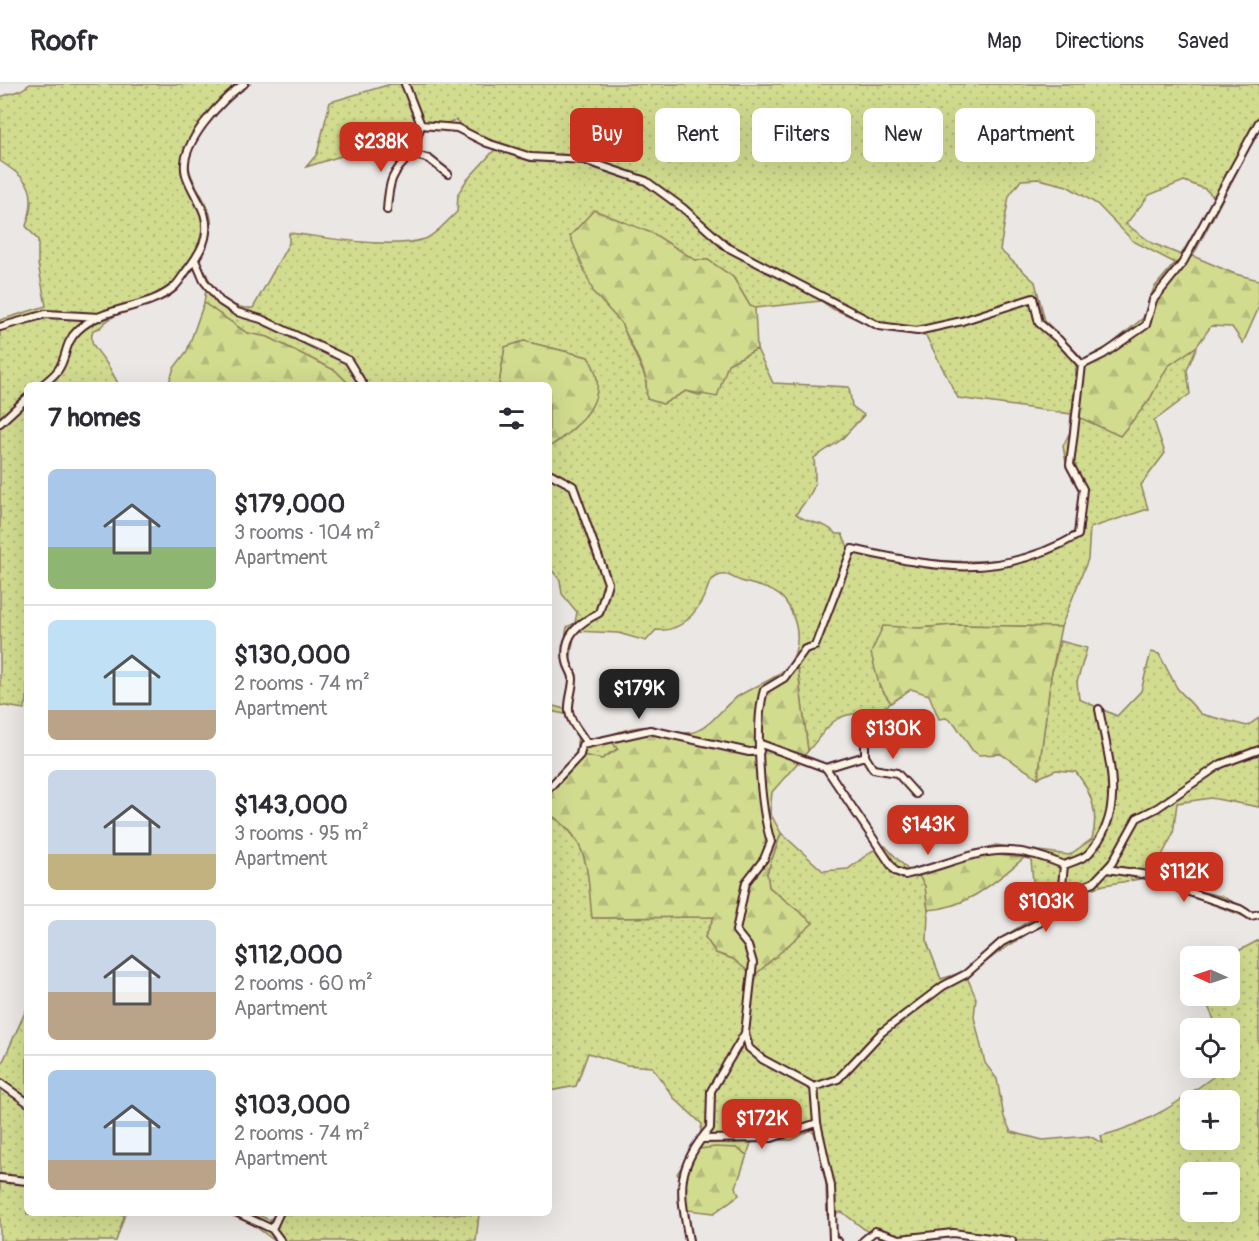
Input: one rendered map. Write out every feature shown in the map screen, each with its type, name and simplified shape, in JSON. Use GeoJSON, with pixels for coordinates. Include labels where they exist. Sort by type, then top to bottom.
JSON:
{"type":"FeatureCollection","features":[{"type":"Feature","properties":{"kind":"street"},"geometry":{"type":"LineString","coordinates":[[45,382],[59,369],[67,344],[79,329],[102,317],[148,301],[173,288],[195,260],[205,239],[206,216],[186,175],[184,164],[187,152],[192,139],[228,94],[244,84]]}},
{"type":"Feature","properties":{"kind":"street"},"geometry":{"type":"LineString","coordinates":[[387,210],[389,187],[394,170],[412,154],[422,125],[405,84]]}},
{"type":"Feature","properties":{"kind":"street"},"geometry":{"type":"LineString","coordinates":[[1082,365],[1104,354],[1146,326],[1153,300],[1182,264],[1259,122]]}},
{"type":"Feature","properties":{"kind":"street"},"geometry":{"type":"LineString","coordinates":[[422,125],[457,128],[487,143],[531,157],[584,160],[646,181],[683,208],[727,247],[879,326],[917,331],[962,321],[1033,298],[1039,323],[1058,339],[1082,365],[1070,465],[1083,489],[1078,535],[1055,548],[1016,561],[973,567],[910,563],[852,549],[815,646],[805,649],[784,678],[764,690],[759,710],[760,747],[764,818],[771,842],[764,860],[746,882],[736,931],[748,946],[753,963],[745,1032],[749,1048],[762,1059],[814,1087],[838,1079],[882,1032],[943,986],[966,974],[1002,942],[1039,923],[1061,896],[1094,882],[1107,868],[1137,818],[1157,808],[1221,764],[1259,750]]}},
{"type":"Feature","properties":{"kind":"street"},"geometry":{"type":"LineString","coordinates":[[412,154],[429,159],[448,174]]}},
{"type":"Feature","properties":{"kind":"street"},"geometry":{"type":"LineString","coordinates":[[195,260],[204,281],[220,301],[237,312],[261,319],[348,360],[362,382]]}},
{"type":"Feature","properties":{"kind":"street"},"geometry":{"type":"LineString","coordinates":[[0,327],[46,314],[102,317]]}},
{"type":"Feature","properties":{"kind":"street"},"geometry":{"type":"LineString","coordinates":[[0,423],[24,401]]}},
{"type":"Feature","properties":{"kind":"street"},"geometry":{"type":"LineString","coordinates":[[552,475],[573,486],[608,583],[599,612],[580,622],[571,631],[566,655],[573,676],[569,712],[574,726],[586,744]]}},
{"type":"Feature","properties":{"kind":"street"},"geometry":{"type":"LineString","coordinates":[[826,768],[895,871],[905,875],[978,852],[1016,850],[1064,865],[1088,855],[1108,823],[1114,796],[1100,709]]}},
{"type":"Feature","properties":{"kind":"street"},"geometry":{"type":"LineString","coordinates":[[552,785],[580,755],[582,745],[650,729],[749,752],[760,747],[826,768],[865,756]]}},
{"type":"Feature","properties":{"kind":"street"},"geometry":{"type":"LineString","coordinates":[[865,729],[865,756],[873,769],[897,773],[916,794]]}},
{"type":"Feature","properties":{"kind":"street"},"geometry":{"type":"LineString","coordinates":[[1061,896],[1064,865]]}},
{"type":"Feature","properties":{"kind":"street"},"geometry":{"type":"LineString","coordinates":[[1107,868],[1155,876],[1183,890],[1240,909],[1251,916],[1259,914]]}},
{"type":"Feature","properties":{"kind":"street"},"geometry":{"type":"LineString","coordinates":[[689,1241],[681,1197],[682,1174],[701,1139],[710,1128],[711,1091],[745,1032]]}},
{"type":"Feature","properties":{"kind":"street"},"geometry":{"type":"LineString","coordinates":[[0,1083],[24,1100]]}},
{"type":"Feature","properties":{"kind":"street"},"geometry":{"type":"LineString","coordinates":[[814,1087],[817,1123],[831,1186],[834,1240]]}},
{"type":"Feature","properties":{"kind":"street"},"geometry":{"type":"LineString","coordinates":[[701,1139],[772,1138],[817,1123]]}},
{"type":"Feature","properties":{"kind":"street"},"geometry":{"type":"LineString","coordinates":[[0,1178],[24,1181]]}},
{"type":"Feature","properties":{"kind":"street"},"geometry":{"type":"LineString","coordinates":[[244,1216],[272,1229],[280,1241]]}},
{"type":"Feature","properties":{"kind":"street"},"geometry":{"type":"LineString","coordinates":[[272,1229],[278,1216]]}},
{"type":"Feature","properties":{"kind":"street"},"geometry":{"type":"LineString","coordinates":[[863,1241],[875,1231],[900,1239],[953,1233],[1012,1241]]}},
{"type":"Feature","properties":{"kind":"green space"},"geometry":{"type":"Polygon","coordinates":[[[30,84],[250,84],[230,100],[208,123],[199,135],[189,161],[190,172],[208,207],[211,219],[210,235],[200,259],[213,286],[225,300],[233,305],[253,308],[289,243],[289,233],[376,243],[411,242],[425,239],[438,231],[457,212],[458,194],[466,181],[500,144],[464,128],[456,120],[306,167],[317,154],[330,102],[391,84],[1259,84],[1259,129],[1193,256],[1175,263],[1133,241],[1097,204],[1067,186],[1039,179],[1021,180],[1009,196],[1000,250],[1035,282],[1045,321],[1083,359],[1076,366],[1072,414],[1148,402],[1168,366],[1197,346],[1187,370],[1190,394],[1154,421],[1165,453],[1141,485],[1148,509],[1090,528],[1088,559],[1061,627],[954,625],[919,628],[879,685],[891,703],[884,708],[847,715],[833,722],[808,751],[798,670],[789,665],[796,651],[797,637],[796,626],[788,605],[777,593],[723,575],[711,582],[698,607],[687,620],[673,628],[656,630],[646,641],[618,633],[575,631],[570,661],[577,675],[572,713],[587,740],[607,736],[618,748],[602,759],[576,754],[578,734],[565,714],[552,712],[552,706],[565,709],[571,676],[564,658],[565,640],[567,627],[575,623],[577,612],[562,594],[560,580],[552,571],[552,445],[564,437],[588,357],[524,341],[505,347],[499,382],[347,382],[336,371],[268,337],[247,333],[204,303],[206,290],[194,268],[169,295],[121,313],[100,328],[93,330],[94,346],[117,382],[24,382],[24,709],[0,705],[0,320],[46,306],[38,264],[38,240],[26,226],[31,203],[29,188],[25,181],[0,161],[0,97],[21,90],[30,84]],[[1184,181],[1149,195],[1126,224],[1152,243],[1181,255],[1215,198],[1205,189],[1184,181]],[[654,234],[621,323],[646,379],[647,399],[663,404],[686,391],[701,396],[728,364],[757,349],[773,383],[849,387],[852,406],[864,415],[841,440],[814,458],[815,483],[796,514],[827,527],[836,534],[842,534],[848,547],[897,556],[951,561],[1005,559],[1030,554],[1056,544],[1076,530],[1080,493],[1067,468],[1063,446],[1070,432],[1071,414],[958,398],[926,336],[886,331],[833,309],[821,301],[755,308],[750,306],[733,277],[708,260],[695,260],[674,249],[654,234]]]}},
{"type":"Feature","properties":{"kind":"green space"},"geometry":{"type":"Polygon","coordinates":[[[594,210],[654,234],[695,260],[708,260],[733,277],[750,306],[755,308],[757,349],[728,364],[717,397],[686,391],[663,404],[647,399],[646,379],[642,367],[621,323],[594,293],[570,236],[594,210]]]}},
{"type":"Feature","properties":{"kind":"green space"},"geometry":{"type":"Polygon","coordinates":[[[1193,256],[1235,274],[1259,280],[1259,307],[1243,343],[1232,327],[1211,326],[1197,346],[1168,366],[1148,402],[1120,436],[1072,414],[1079,362],[1109,346],[1143,318],[1154,288],[1175,263],[1193,256]]]}},
{"type":"Feature","properties":{"kind":"green space"},"geometry":{"type":"Polygon","coordinates":[[[204,303],[247,333],[268,337],[336,371],[347,382],[169,382],[174,368],[187,351],[204,303]]]}},
{"type":"Feature","properties":{"kind":"green space"},"geometry":{"type":"Polygon","coordinates":[[[524,341],[588,357],[595,371],[596,397],[590,409],[572,430],[552,445],[552,382],[499,382],[505,347],[524,341]]]}},
{"type":"Feature","properties":{"kind":"green space"},"geometry":{"type":"Polygon","coordinates":[[[954,625],[1061,627],[1051,676],[1038,778],[1001,754],[979,755],[972,750],[955,724],[946,718],[939,719],[929,695],[911,689],[891,703],[879,685],[871,653],[883,626],[919,628],[954,625]]]}},
{"type":"Feature","properties":{"kind":"green space"},"geometry":{"type":"Polygon","coordinates":[[[1060,641],[1087,648],[1077,682],[1079,699],[1117,716],[1141,691],[1151,652],[1159,654],[1177,688],[1201,714],[1247,726],[1259,718],[1259,807],[1211,798],[1177,803],[1173,834],[1156,867],[1188,889],[1221,896],[1254,912],[1259,910],[1259,916],[1248,918],[1146,878],[1104,885],[1070,895],[1043,924],[999,952],[967,977],[976,998],[974,1017],[985,1063],[997,1079],[1004,1117],[1011,1132],[1043,1140],[1089,1136],[1103,1143],[1101,1136],[1137,1124],[1180,1101],[1180,1150],[1240,1150],[1240,1090],[1195,1090],[1211,1078],[1240,1078],[1240,1018],[1213,1018],[1208,1006],[1240,1006],[1240,950],[1259,940],[1259,1241],[985,1241],[953,1237],[923,1241],[888,1241],[868,1232],[842,1212],[827,1215],[826,1184],[815,1135],[811,1130],[792,1140],[761,1140],[751,1143],[747,1155],[736,1148],[691,1150],[700,1135],[702,1124],[674,1098],[652,1067],[627,1065],[588,1053],[576,1086],[552,1090],[552,816],[563,824],[580,846],[588,872],[593,918],[714,917],[705,937],[716,953],[733,959],[792,939],[813,923],[769,887],[767,873],[781,833],[823,871],[848,869],[872,851],[885,846],[909,871],[996,845],[1069,855],[1092,839],[1095,821],[1093,804],[1076,772],[1056,770],[1038,778],[1051,676],[1060,641]],[[988,854],[925,886],[928,910],[927,942],[941,979],[963,972],[999,939],[1036,917],[1031,859],[988,854]]]}},
{"type":"Feature","properties":{"kind":"green space"},"geometry":{"type":"Polygon","coordinates":[[[789,665],[798,670],[808,751],[772,792],[770,813],[781,833],[767,873],[769,887],[813,923],[754,976],[733,959],[716,953],[705,937],[714,917],[592,918],[587,872],[580,846],[563,824],[552,816],[552,780],[576,754],[602,759],[618,749],[607,736],[632,728],[644,727],[684,733],[694,732],[711,721],[737,697],[789,665]]]}},
{"type":"Feature","properties":{"kind":"green space"},"geometry":{"type":"Polygon","coordinates":[[[988,854],[1024,858],[968,899],[928,910],[925,886],[919,876],[941,866],[988,854]]]}},
{"type":"Feature","properties":{"kind":"green space"},"geometry":{"type":"Polygon","coordinates":[[[24,1015],[24,1216],[124,1216],[116,1241],[0,1241],[0,1068],[24,1015]]]}},
{"type":"Feature","properties":{"kind":"green space"},"geometry":{"type":"Polygon","coordinates":[[[715,1147],[736,1148],[747,1155],[736,1187],[739,1195],[714,1213],[688,1210],[693,1241],[685,1241],[678,1200],[680,1177],[677,1174],[692,1150],[715,1147]]]}},
{"type":"Feature","properties":{"kind":"green space"},"geometry":{"type":"Polygon","coordinates":[[[233,1216],[261,1216],[270,1220],[273,1216],[479,1216],[476,1241],[275,1241],[252,1224],[233,1216]]]}}]}
